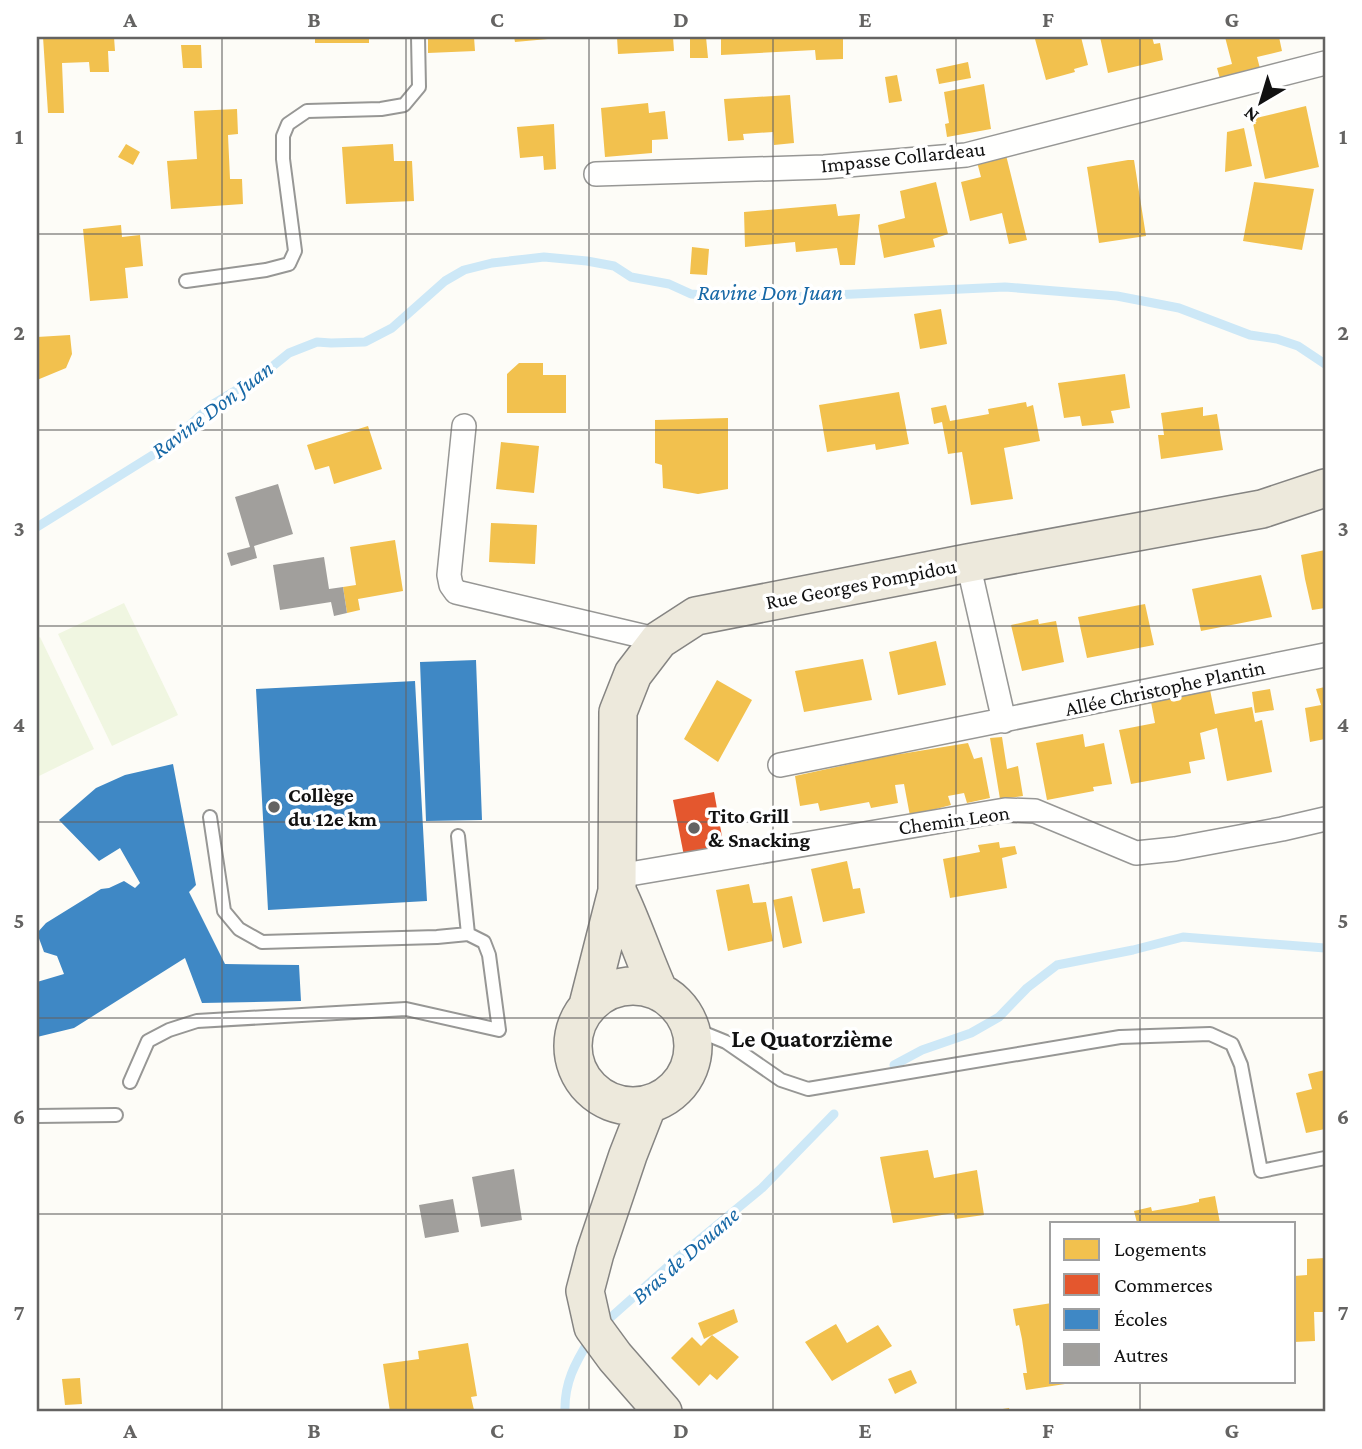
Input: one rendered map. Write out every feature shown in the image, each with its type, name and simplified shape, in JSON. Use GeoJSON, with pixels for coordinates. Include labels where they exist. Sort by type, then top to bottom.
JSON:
{"type":"FeatureCollection","features":[{"type":"Feature","properties":{"kind":"main road","name":"Rue Georges Pompidou"},"geometry":{"type":"LineString","coordinates":[[588,1005],[618,884],[618,712],[633,674],[659,640],[696,616],[1262,509],[1325,488]]}},
{"type":"Feature","properties":{"kind":"main road","name":"Rue Georges Pompidou"},"geometry":{"type":"LineString","coordinates":[[618,884],[643,956],[659,992]]}},
{"type":"Feature","properties":{"kind":"main road"},"geometry":{"type":"LineString","coordinates":[[640,986],[659,992],[672,1001],[690,1027],[693,1046],[690,1066],[680,1083],[666,1096],[648,1104],[628,1105],[608,1101],[588,1087],[578,1072],[573,1054],[573,1037],[579,1020],[588,1005],[603,993],[621,987],[640,986]]}},
{"type":"Feature","properties":{"kind":"main road"},"geometry":{"type":"LineString","coordinates":[[608,1101],[612,1152],[610,1209]]}},
{"type":"Feature","properties":{"kind":"main road"},"geometry":{"type":"LineString","coordinates":[[648,1104],[628,1155],[585,1291],[593,1327],[614,1357],[663,1412]]}},
{"type":"Feature","properties":{"kind":"street","name":"Impasse Collardeau"},"geometry":{"type":"LineString","coordinates":[[596,174],[824,167],[965,155],[1325,64]]}},
{"type":"Feature","properties":{"kind":"street"},"geometry":{"type":"LineString","coordinates":[[464,426],[449,575],[450,585],[456,592],[659,640]]}},
{"type":"Feature","properties":{"kind":"street"},"geometry":{"type":"LineString","coordinates":[[968,563],[1004,721]]}},
{"type":"Feature","properties":{"kind":"street","name":"Allée Christophe Plantin"},"geometry":{"type":"LineString","coordinates":[[780,765],[1325,655]]}},
{"type":"Feature","properties":{"kind":"street","name":"Chemin Leon"},"geometry":{"type":"LineString","coordinates":[[618,884],[1005,810],[1035,811],[1136,853],[1175,849],[1325,820]]}},
{"type":"Feature","properties":{"kind":"lane"},"geometry":{"type":"LineString","coordinates":[[186,281],[266,270],[289,264],[295,251],[283,159],[283,136],[288,124],[307,111],[381,109],[404,105],[419,87],[418,37]]}},
{"type":"Feature","properties":{"kind":"lane"},"geometry":{"type":"LineString","coordinates":[[130,1082],[148,1041],[169,1030],[197,1021],[406,1009],[499,1030],[489,955],[484,942],[468,934],[262,943],[239,929],[223,911],[210,817]]}},
{"type":"Feature","properties":{"kind":"lane"},"geometry":{"type":"LineString","coordinates":[[458,836],[468,934]]}},
{"type":"Feature","properties":{"kind":"lane"},"geometry":{"type":"LineString","coordinates":[[690,1027],[726,1042],[781,1080],[808,1090],[1120,1037],[1210,1034],[1232,1044],[1241,1065],[1261,1171],[1325,1158]]}},
{"type":"Feature","properties":{"kind":"lane"},"geometry":{"type":"LineString","coordinates":[[37,1116],[116,1115]]}},
{"type":"Feature","properties":{"kind":"green space"},"geometry":{"type":"Polygon","coordinates":[[[124,603],[178,715],[112,746],[58,634],[124,603]]]}},
{"type":"Feature","properties":{"kind":"green space"},"geometry":{"type":"Polygon","coordinates":[[[40,637],[94,749],[37,777],[37,639],[40,637]]]}},
{"type":"Feature","properties":{"kind":"building: Logements"},"geometry":{"type":"Polygon","coordinates":[[[43,37],[114,37],[115,51],[108,51],[109,72],[90,72],[89,62],[62,63],[64,113],[48,113],[43,37]]]}},
{"type":"Feature","properties":{"kind":"building: Logements"},"geometry":{"type":"Polygon","coordinates":[[[315,37],[369,37],[369,43],[315,43],[315,37]]]}},
{"type":"Feature","properties":{"kind":"building: Logements"},"geometry":{"type":"Polygon","coordinates":[[[428,37],[474,37],[475,51],[428,53],[428,37]]]}},
{"type":"Feature","properties":{"kind":"building: Logements"},"geometry":{"type":"Polygon","coordinates":[[[514,37],[548,37],[548,39],[515,42],[514,37]]]}},
{"type":"Feature","properties":{"kind":"building: Logements"},"geometry":{"type":"Polygon","coordinates":[[[617,37],[673,37],[674,51],[618,54],[617,37]]]}},
{"type":"Feature","properties":{"kind":"building: Logements"},"geometry":{"type":"Polygon","coordinates":[[[690,37],[706,37],[708,58],[690,58],[690,37]]]}},
{"type":"Feature","properties":{"kind":"building: Logements"},"geometry":{"type":"Polygon","coordinates":[[[721,37],[843,37],[843,59],[816,60],[815,50],[721,55],[721,37]]]}},
{"type":"Feature","properties":{"kind":"building: Logements"},"geometry":{"type":"Polygon","coordinates":[[[1081,37],[1088,65],[1074,69],[1075,72],[1046,80],[1035,39],[1081,37]]]}},
{"type":"Feature","properties":{"kind":"building: Logements"},"geometry":{"type":"Polygon","coordinates":[[[1100,37],[1152,37],[1154,44],[1160,43],[1163,60],[1108,73],[1100,37]]]}},
{"type":"Feature","properties":{"kind":"building: Logements"},"geometry":{"type":"Polygon","coordinates":[[[1225,37],[1279,37],[1282,51],[1257,57],[1262,76],[1222,86],[1217,68],[1232,64],[1225,37]]]}},
{"type":"Feature","properties":{"kind":"building: Logements"},"geometry":{"type":"Polygon","coordinates":[[[181,45],[201,45],[202,68],[183,68],[181,45]]]}},
{"type":"Feature","properties":{"kind":"building: Logements"},"geometry":{"type":"Polygon","coordinates":[[[968,62],[971,78],[939,84],[936,69],[968,62]]]}},
{"type":"Feature","properties":{"kind":"building: Logements"},"geometry":{"type":"Polygon","coordinates":[[[897,75],[902,101],[889,103],[885,77],[897,75]]]}},
{"type":"Feature","properties":{"kind":"building: Logements"},"geometry":{"type":"Polygon","coordinates":[[[984,84],[991,129],[947,137],[945,124],[949,123],[944,92],[984,84]]]}},
{"type":"Feature","properties":{"kind":"building: Logements"},"geometry":{"type":"Polygon","coordinates":[[[790,95],[794,143],[774,145],[773,132],[743,134],[744,140],[728,141],[724,99],[790,95]]]}},
{"type":"Feature","properties":{"kind":"building: Logements"},"geometry":{"type":"Polygon","coordinates":[[[648,103],[649,113],[665,111],[668,139],[652,140],[652,153],[605,157],[601,108],[648,103]]]}},
{"type":"Feature","properties":{"kind":"building: Logements"},"geometry":{"type":"Polygon","coordinates":[[[1306,106],[1319,167],[1265,179],[1252,119],[1306,106]]]}},
{"type":"Feature","properties":{"kind":"building: Logements"},"geometry":{"type":"Polygon","coordinates":[[[237,109],[238,134],[228,135],[230,179],[242,179],[243,204],[171,209],[167,161],[197,159],[194,111],[237,109]]]}},
{"type":"Feature","properties":{"kind":"building: Logements"},"geometry":{"type":"Polygon","coordinates":[[[554,124],[556,169],[544,170],[543,156],[520,158],[517,127],[554,124]]]}},
{"type":"Feature","properties":{"kind":"building: Logements"},"geometry":{"type":"Polygon","coordinates":[[[1244,128],[1252,166],[1225,172],[1227,132],[1244,128]]]}},
{"type":"Feature","properties":{"kind":"building: Logements"},"geometry":{"type":"Polygon","coordinates":[[[126,144],[140,152],[133,165],[118,157],[126,144]]]}},
{"type":"Feature","properties":{"kind":"building: Logements"},"geometry":{"type":"Polygon","coordinates":[[[393,144],[394,161],[412,161],[414,201],[346,204],[342,147],[393,144]]]}},
{"type":"Feature","properties":{"kind":"building: Logements"},"geometry":{"type":"Polygon","coordinates":[[[1006,155],[1027,240],[1009,244],[1002,213],[970,221],[961,182],[981,177],[977,162],[1006,155]]]}},
{"type":"Feature","properties":{"kind":"building: Logements"},"geometry":{"type":"Polygon","coordinates":[[[1134,160],[1146,236],[1099,243],[1087,167],[1134,160]]]}},
{"type":"Feature","properties":{"kind":"building: Logements"},"geometry":{"type":"Polygon","coordinates":[[[936,182],[948,234],[933,239],[935,247],[884,258],[878,225],[905,218],[900,191],[936,182]]]}},
{"type":"Feature","properties":{"kind":"building: Logements"},"geometry":{"type":"Polygon","coordinates":[[[1254,182],[1314,189],[1302,250],[1243,241],[1254,182]]]}},
{"type":"Feature","properties":{"kind":"building: Logements"},"geometry":{"type":"Polygon","coordinates":[[[836,204],[838,216],[860,214],[855,265],[840,265],[837,248],[796,252],[795,242],[745,247],[744,212],[836,204]]]}},
{"type":"Feature","properties":{"kind":"building: Logements"},"geometry":{"type":"Polygon","coordinates":[[[121,225],[122,237],[140,235],[143,266],[125,268],[128,298],[90,301],[83,229],[121,225]]]}},
{"type":"Feature","properties":{"kind":"building: Logements"},"geometry":{"type":"Polygon","coordinates":[[[692,247],[709,249],[707,275],[690,274],[692,247]]]}},
{"type":"Feature","properties":{"kind":"building: Logements"},"geometry":{"type":"Polygon","coordinates":[[[941,309],[947,344],[920,349],[914,314],[941,309]]]}},
{"type":"Feature","properties":{"kind":"building: Logements"},"geometry":{"type":"Polygon","coordinates":[[[70,335],[72,354],[66,368],[37,380],[37,337],[70,335]]]}},
{"type":"Feature","properties":{"kind":"building: Logements"},"geometry":{"type":"Polygon","coordinates":[[[519,363],[543,363],[543,375],[566,375],[566,413],[507,413],[507,374],[519,363]]]}},
{"type":"Feature","properties":{"kind":"building: Logements"},"geometry":{"type":"Polygon","coordinates":[[[1125,374],[1130,408],[1111,411],[1114,423],[1082,426],[1080,416],[1064,418],[1058,383],[1125,374]]]}},
{"type":"Feature","properties":{"kind":"building: Logements"},"geometry":{"type":"Polygon","coordinates":[[[899,392],[909,444],[876,450],[875,444],[827,452],[819,405],[899,392]]]}},
{"type":"Feature","properties":{"kind":"building: Logements"},"geometry":{"type":"Polygon","coordinates":[[[1026,402],[1027,407],[1033,405],[1040,441],[1004,448],[1013,499],[971,505],[962,452],[948,454],[942,422],[934,424],[931,408],[946,405],[950,421],[989,414],[988,409],[1026,402]]]}},
{"type":"Feature","properties":{"kind":"building: Logements"},"geometry":{"type":"Polygon","coordinates":[[[1203,407],[1203,416],[1217,414],[1223,450],[1161,459],[1158,435],[1164,435],[1161,413],[1203,407]]]}},
{"type":"Feature","properties":{"kind":"building: Logements"},"geometry":{"type":"Polygon","coordinates":[[[728,418],[728,489],[698,494],[663,488],[662,465],[655,463],[655,420],[728,418]]]}},
{"type":"Feature","properties":{"kind":"building: Logements"},"geometry":{"type":"Polygon","coordinates":[[[368,426],[382,469],[334,484],[329,466],[315,470],[307,445],[368,426]]]}},
{"type":"Feature","properties":{"kind":"building: Logements"},"geometry":{"type":"Polygon","coordinates":[[[501,442],[539,446],[534,493],[496,489],[501,442]]]}},
{"type":"Feature","properties":{"kind":"building: Logements"},"geometry":{"type":"Polygon","coordinates":[[[491,523],[537,525],[535,564],[489,562],[491,523]]]}},
{"type":"Feature","properties":{"kind":"building: Logements"},"geometry":{"type":"Polygon","coordinates":[[[395,540],[403,591],[358,599],[360,610],[347,613],[343,587],[356,585],[350,547],[395,540]]]}},
{"type":"Feature","properties":{"kind":"building: Logements"},"geometry":{"type":"Polygon","coordinates":[[[1325,550],[1325,608],[1312,610],[1301,555],[1325,550]]]}},
{"type":"Feature","properties":{"kind":"building: Logements"},"geometry":{"type":"Polygon","coordinates":[[[1261,575],[1272,617],[1201,631],[1192,589],[1261,575]]]}},
{"type":"Feature","properties":{"kind":"building: Logements"},"geometry":{"type":"Polygon","coordinates":[[[1145,604],[1154,645],[1087,658],[1078,617],[1145,604]]]}},
{"type":"Feature","properties":{"kind":"building: Logements"},"geometry":{"type":"Polygon","coordinates":[[[1038,619],[1039,624],[1056,621],[1064,662],[1022,671],[1011,625],[1038,619]]]}},
{"type":"Feature","properties":{"kind":"building: Logements"},"geometry":{"type":"Polygon","coordinates":[[[936,641],[946,685],[898,695],[889,652],[936,641]]]}},
{"type":"Feature","properties":{"kind":"building: Logements"},"geometry":{"type":"Polygon","coordinates":[[[863,659],[872,700],[804,712],[795,671],[863,659]]]}},
{"type":"Feature","properties":{"kind":"building: Logements"},"geometry":{"type":"Polygon","coordinates":[[[717,680],[752,700],[718,762],[684,739],[717,680]]]}},
{"type":"Feature","properties":{"kind":"building: Logements"},"geometry":{"type":"Polygon","coordinates":[[[1325,687],[1325,739],[1310,742],[1305,708],[1321,705],[1316,689],[1325,687]]]}},
{"type":"Feature","properties":{"kind":"building: Logements"},"geometry":{"type":"Polygon","coordinates":[[[1270,689],[1274,710],[1255,713],[1252,692],[1270,689]]]}},
{"type":"Feature","properties":{"kind":"building: Logements"},"geometry":{"type":"Polygon","coordinates":[[[1210,690],[1215,714],[1252,707],[1255,722],[1262,720],[1272,772],[1227,781],[1217,728],[1200,733],[1205,759],[1189,762],[1191,773],[1131,784],[1119,730],[1155,723],[1151,702],[1210,690]]]}},
{"type":"Feature","properties":{"kind":"building: Logements"},"geometry":{"type":"Polygon","coordinates":[[[1083,734],[1085,747],[1104,743],[1112,784],[1093,787],[1094,791],[1047,800],[1036,743],[1083,734]]]}},
{"type":"Feature","properties":{"kind":"building: Logements"},"geometry":{"type":"Polygon","coordinates":[[[1002,737],[1007,769],[1018,766],[1023,796],[1000,799],[990,738],[1002,737]]]}},
{"type":"Feature","properties":{"kind":"building: Logements"},"geometry":{"type":"Polygon","coordinates":[[[968,743],[974,759],[982,757],[990,798],[967,803],[964,793],[948,796],[951,805],[910,816],[904,784],[895,785],[898,803],[871,808],[869,802],[820,811],[818,803],[800,806],[795,776],[882,757],[968,743]]]}},
{"type":"Feature","properties":{"kind":"building: Logements"},"geometry":{"type":"Polygon","coordinates":[[[999,842],[1000,848],[1015,846],[1017,854],[1002,858],[1007,888],[950,898],[943,859],[980,852],[978,845],[999,842]]]}},
{"type":"Feature","properties":{"kind":"building: Logements"},"geometry":{"type":"Polygon","coordinates":[[[847,861],[853,889],[860,888],[865,913],[823,922],[811,869],[847,861]]]}},
{"type":"Feature","properties":{"kind":"building: Logements"},"geometry":{"type":"Polygon","coordinates":[[[749,884],[753,903],[766,902],[773,941],[728,951],[716,890],[749,884]]]}},
{"type":"Feature","properties":{"kind":"building: Logements"},"geometry":{"type":"Polygon","coordinates":[[[792,896],[802,943],[783,948],[773,900],[792,896]]]}},
{"type":"Feature","properties":{"kind":"building: Logements"},"geometry":{"type":"Polygon","coordinates":[[[1325,1070],[1325,1129],[1306,1133],[1296,1093],[1312,1089],[1308,1074],[1325,1070]]]}},
{"type":"Feature","properties":{"kind":"building: Logements"},"geometry":{"type":"Polygon","coordinates":[[[928,1150],[934,1178],[977,1170],[984,1215],[955,1219],[954,1213],[893,1223],[880,1157],[928,1150]]]}},
{"type":"Feature","properties":{"kind":"building: Logements"},"geometry":{"type":"Polygon","coordinates":[[[1215,1196],[1220,1222],[1137,1222],[1134,1211],[1186,1205],[1199,1202],[1199,1199],[1215,1196]]]}},
{"type":"Feature","properties":{"kind":"building: Logements"},"geometry":{"type":"Polygon","coordinates":[[[1325,1258],[1325,1312],[1314,1312],[1315,1341],[1296,1342],[1296,1276],[1307,1275],[1307,1259],[1325,1258]]]}},
{"type":"Feature","properties":{"kind":"building: Logements"},"geometry":{"type":"Polygon","coordinates":[[[1050,1303],[1050,1382],[1078,1382],[1026,1390],[1023,1373],[1027,1373],[1022,1339],[1013,1309],[1050,1303]]]}},
{"type":"Feature","properties":{"kind":"building: Logements"},"geometry":{"type":"Polygon","coordinates":[[[734,1309],[738,1322],[704,1339],[698,1323],[734,1309]]]}},
{"type":"Feature","properties":{"kind":"building: Logements"},"geometry":{"type":"Polygon","coordinates":[[[836,1324],[847,1343],[878,1325],[892,1346],[832,1381],[805,1342],[836,1324]]]}},
{"type":"Feature","properties":{"kind":"building: Logements"},"geometry":{"type":"Polygon","coordinates":[[[712,1335],[739,1357],[717,1380],[710,1374],[699,1386],[671,1358],[692,1337],[701,1346],[712,1335]]]}},
{"type":"Feature","properties":{"kind":"building: Logements"},"geometry":{"type":"Polygon","coordinates":[[[468,1343],[477,1396],[471,1397],[474,1410],[390,1412],[383,1364],[419,1359],[418,1351],[468,1343]]]}},
{"type":"Feature","properties":{"kind":"building: Logements"},"geometry":{"type":"Polygon","coordinates":[[[911,1370],[917,1383],[895,1394],[888,1379],[911,1370]]]}},
{"type":"Feature","properties":{"kind":"building: Logements"},"geometry":{"type":"Polygon","coordinates":[[[80,1378],[82,1404],[65,1405],[62,1379],[80,1378]]]}},
{"type":"Feature","properties":{"kind":"building: Logements"},"geometry":{"type":"Polygon","coordinates":[[[1009,1408],[1010,1412],[990,1412],[990,1411],[1009,1408]]]}},
{"type":"Feature","properties":{"kind":"building: Commerces"},"geometry":{"type":"Polygon","coordinates":[[[714,792],[725,853],[685,861],[673,800],[714,792]]]}},
{"type":"Feature","properties":{"kind":"building: Écoles"},"geometry":{"type":"Polygon","coordinates":[[[476,660],[482,820],[426,821],[420,662],[476,660]]]}},
{"type":"Feature","properties":{"kind":"building: Écoles"},"geometry":{"type":"Polygon","coordinates":[[[415,681],[427,901],[268,910],[256,689],[415,681]]]}},
{"type":"Feature","properties":{"kind":"building: Écoles"},"geometry":{"type":"Polygon","coordinates":[[[173,764],[196,885],[189,892],[225,964],[299,965],[301,1001],[202,1003],[185,958],[74,1028],[37,1037],[37,982],[64,974],[57,956],[44,952],[37,933],[46,923],[101,889],[124,881],[135,888],[140,883],[120,848],[99,861],[59,820],[96,788],[125,775],[173,764]]]}},
{"type":"Feature","properties":{"kind":"building: Autres"},"geometry":{"type":"Polygon","coordinates":[[[278,484],[293,534],[254,546],[257,558],[231,566],[227,553],[250,547],[235,497],[278,484]]]}},
{"type":"Feature","properties":{"kind":"building: Autres"},"geometry":{"type":"Polygon","coordinates":[[[324,557],[329,589],[343,587],[347,613],[334,616],[331,602],[280,610],[273,565],[324,557]]]}},
{"type":"Feature","properties":{"kind":"building: Autres"},"geometry":{"type":"Polygon","coordinates":[[[514,1169],[522,1220],[481,1227],[472,1177],[514,1169]]]}},
{"type":"Feature","properties":{"kind":"building: Autres"},"geometry":{"type":"Polygon","coordinates":[[[453,1199],[459,1232],[425,1238],[419,1205],[453,1199]]]}},
{"type":"Feature","properties":{"kind":"waterway","name":"Ravine Don Juan"},"geometry":{"type":"LineString","coordinates":[[37,527],[164,448],[213,404],[263,374],[289,353],[317,342],[365,342],[392,328],[445,281],[464,270],[492,263],[544,257],[587,261],[614,266],[631,277],[669,284],[691,294],[716,296],[790,297],[1005,287],[1117,296],[1179,308],[1250,335],[1277,339],[1298,346],[1325,364]]}},
{"type":"Feature","properties":{"kind":"waterway","name":"Bras de Douane"},"geometry":{"type":"LineString","coordinates":[[894,1065],[922,1050],[971,1033],[999,1017],[1027,988],[1057,965],[1183,937],[1325,948]]}},
{"type":"Feature","properties":{"kind":"waterway","name":"Bras de Douane"},"geometry":{"type":"LineString","coordinates":[[601,1326],[762,1188],[834,1114]]}},
{"type":"Feature","properties":{"kind":"waterway","name":"Bras de Douane"},"geometry":{"type":"LineString","coordinates":[[565,1412],[566,1392],[572,1374],[590,1339]]}},
{"type":"Feature","properties":{"kind":"place","name":"Collège du 12e km"},"geometry":{"type":"Point","coordinates":[274,807]}},
{"type":"Feature","properties":{"kind":"place","name":"Tito Grill & Snacking"},"geometry":{"type":"Point","coordinates":[694,828]}},
{"type":"Feature","properties":{"kind":"district","name":"Le Quatorzième"},"geometry":{"type":"Point","coordinates":[812,1039]}}]}
